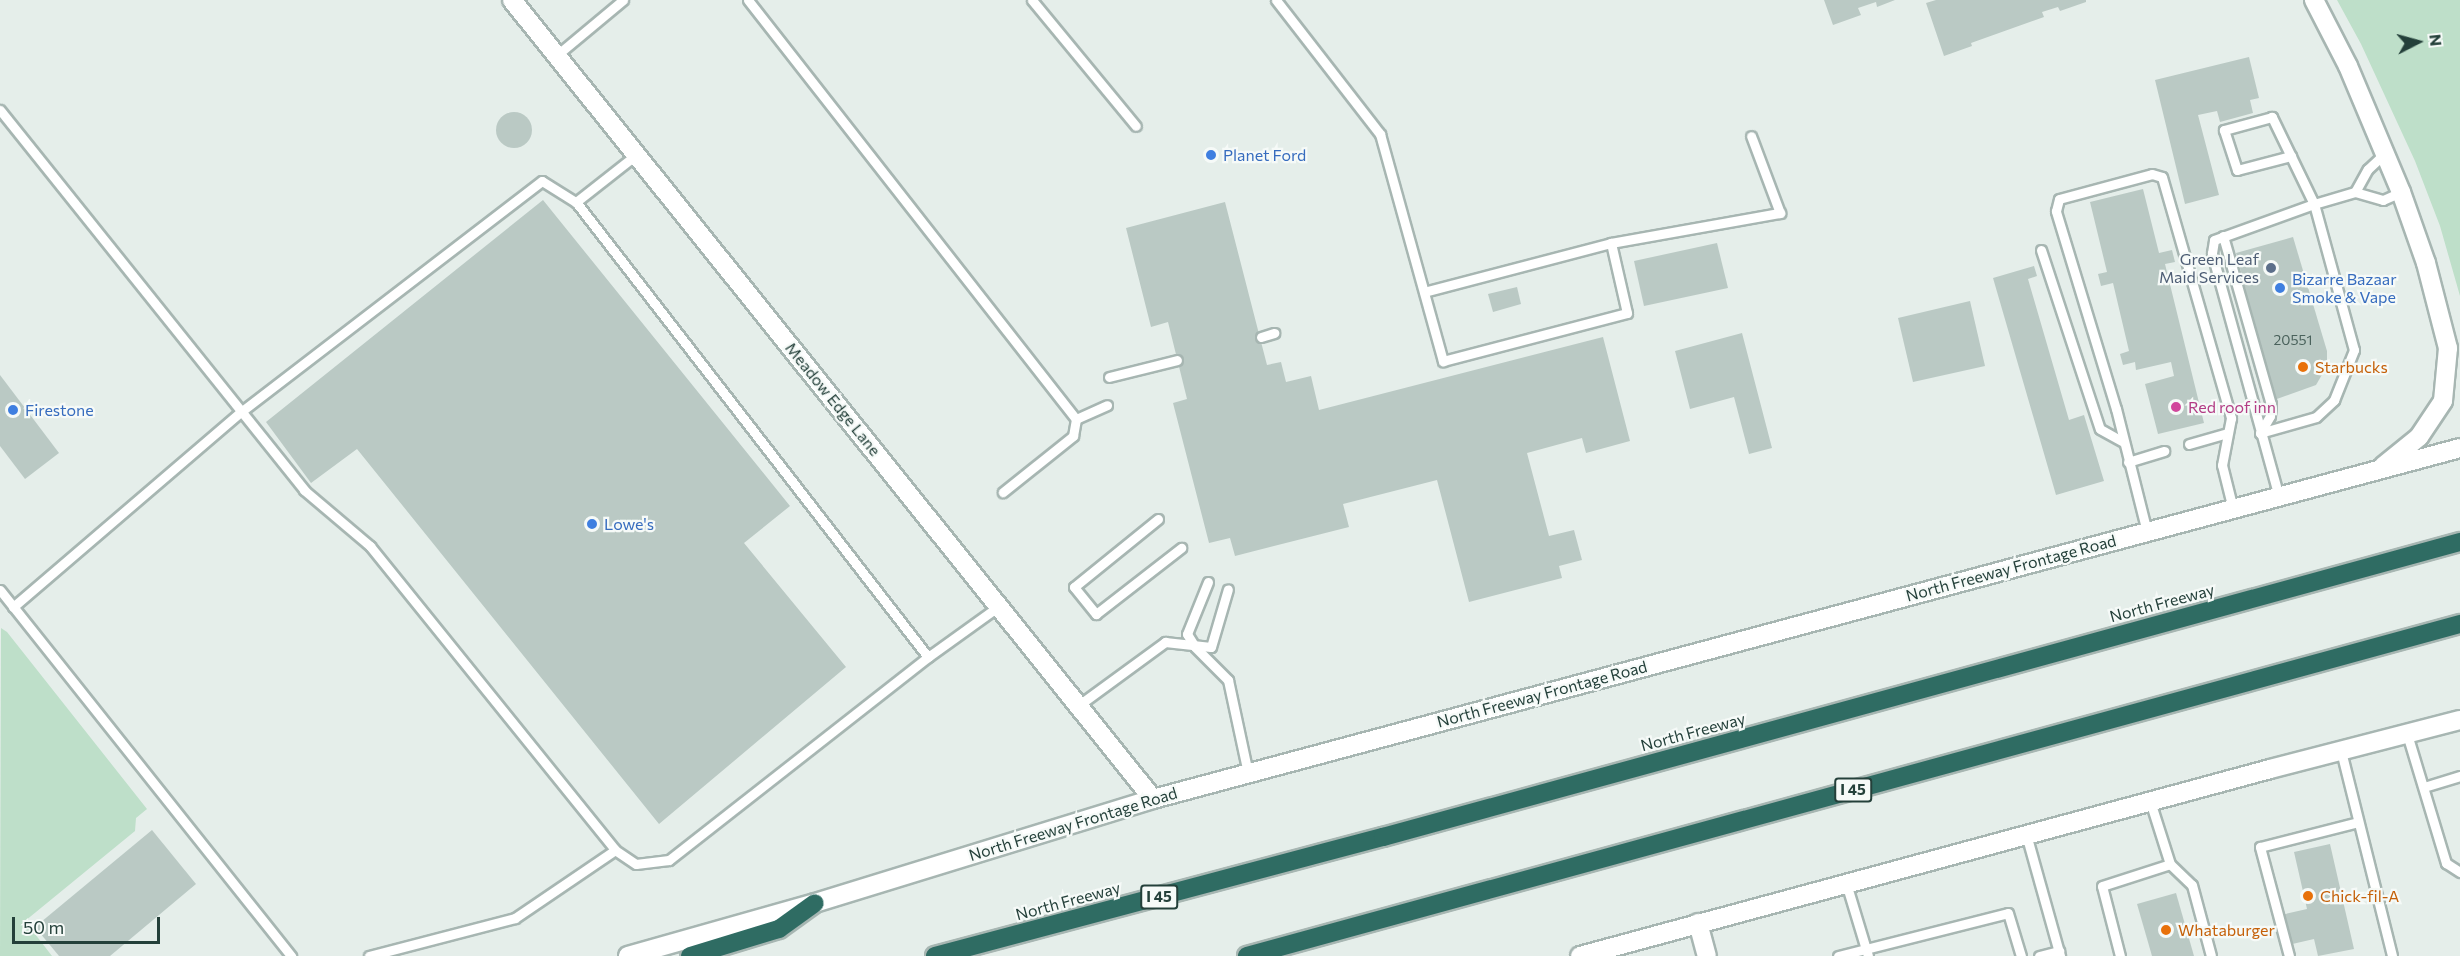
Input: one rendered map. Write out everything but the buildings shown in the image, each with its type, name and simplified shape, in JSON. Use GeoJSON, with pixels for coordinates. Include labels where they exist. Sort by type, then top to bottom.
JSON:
{"type":"FeatureCollection","features":[{"type":"Feature","properties":{"kind":"highway","name":"North Freeway"},"geometry":{"type":"LineString","coordinates":[[935,956],[1383,837],[2460,542]]}},
{"type":"Feature","properties":{"kind":"highway","name":"I 45"},"geometry":{"type":"LineString","coordinates":[[1247,956],[2460,624]]}},
{"type":"Feature","properties":{"kind":"highway"},"geometry":{"type":"LineString","coordinates":[[690,956],[779,929],[815,903]]}},
{"type":"Feature","properties":{"kind":"main road","name":"Meadow Edge Lane"},"geometry":{"type":"LineString","coordinates":[[512,0],[1152,799]]}},
{"type":"Feature","properties":{"kind":"main road"},"geometry":{"type":"LineString","coordinates":[[2314,0],[2348,66],[2401,192],[2454,353],[2443,401],[2419,437],[2377,471]]}},
{"type":"Feature","properties":{"kind":"main road","name":"North Freeway Frontage Road"},"geometry":{"type":"LineString","coordinates":[[628,956],[815,903],[1152,799],[2460,448]]}},
{"type":"Feature","properties":{"kind":"main road"},"geometry":{"type":"LineString","coordinates":[[1580,956],[2026,834],[2460,720]]}},
{"type":"Feature","properties":{"kind":"main road"},"geometry":{"type":"LineString","coordinates":[[1698,922],[1707,956]]}},
{"type":"Feature","properties":{"kind":"lane"},"geometry":{"type":"LineString","coordinates":[[557,55],[623,0]]}},
{"type":"Feature","properties":{"kind":"lane"},"geometry":{"type":"LineString","coordinates":[[748,0],[1076,419],[1073,436],[1003,492]]}},
{"type":"Feature","properties":{"kind":"lane"},"geometry":{"type":"LineString","coordinates":[[1032,0],[1136,126]]}},
{"type":"Feature","properties":{"kind":"lane"},"geometry":{"type":"LineString","coordinates":[[1276,0],[1380,134],[1443,361],[1627,313],[1611,243]]}},
{"type":"Feature","properties":{"kind":"lane"},"geometry":{"type":"LineString","coordinates":[[0,110],[304,490],[370,546],[615,850],[636,864],[669,860],[927,657],[999,606]]}},
{"type":"Feature","properties":{"kind":"lane"},"geometry":{"type":"LineString","coordinates":[[2260,433],[2316,417],[2334,400],[2354,350],[2314,204],[2291,156],[2272,117],[2224,130],[2237,170],[2291,156]]}},
{"type":"Feature","properties":{"kind":"lane"},"geometry":{"type":"LineString","coordinates":[[1424,292],[1611,243],[1780,213],[1751,136]]}},
{"type":"Feature","properties":{"kind":"lane"},"geometry":{"type":"LineString","coordinates":[[576,202],[637,154]]}},
{"type":"Feature","properties":{"kind":"lane"},"geometry":{"type":"LineString","coordinates":[[2355,192],[2368,169],[2384,154]]}},
{"type":"Feature","properties":{"kind":"lane"},"geometry":{"type":"LineString","coordinates":[[2147,532],[2056,211],[2059,200],[2152,174],[2162,177],[2231,418],[2222,465],[2233,508]]}},
{"type":"Feature","properties":{"kind":"lane"},"geometry":{"type":"LineString","coordinates":[[13,607],[242,411],[542,181],[576,202],[927,657]]}},
{"type":"Feature","properties":{"kind":"lane"},"geometry":{"type":"LineString","coordinates":[[2279,497],[2212,253],[2214,240],[2314,204],[2355,192],[2383,200],[2401,192]]}},
{"type":"Feature","properties":{"kind":"lane"},"geometry":{"type":"LineString","coordinates":[[2223,236],[2271,404],[2270,416],[2260,433]]}},
{"type":"Feature","properties":{"kind":"lane"},"geometry":{"type":"LineString","coordinates":[[2041,250],[2100,429],[2123,442]]}},
{"type":"Feature","properties":{"kind":"lane"},"geometry":{"type":"LineString","coordinates":[[1261,338],[1274,333]]}},
{"type":"Feature","properties":{"kind":"lane"},"geometry":{"type":"LineString","coordinates":[[1109,377],[1176,360]]}},
{"type":"Feature","properties":{"kind":"lane"},"geometry":{"type":"LineString","coordinates":[[1076,419],[1107,405]]}},
{"type":"Feature","properties":{"kind":"lane"},"geometry":{"type":"LineString","coordinates":[[2189,444],[2228,432]]}},
{"type":"Feature","properties":{"kind":"lane"},"geometry":{"type":"LineString","coordinates":[[2128,462],[2164,451]]}},
{"type":"Feature","properties":{"kind":"lane"},"geometry":{"type":"LineString","coordinates":[[1158,519],[1074,587],[1096,614],[1181,548]]}},
{"type":"Feature","properties":{"kind":"lane"},"geometry":{"type":"LineString","coordinates":[[1208,582],[1187,634],[1196,647],[1228,680],[1248,773]]}},
{"type":"Feature","properties":{"kind":"lane"},"geometry":{"type":"LineString","coordinates":[[1079,705],[1165,642],[1211,647],[1228,589]]}},
{"type":"Feature","properties":{"kind":"lane"},"geometry":{"type":"LineString","coordinates":[[0,590],[291,956]]}},
{"type":"Feature","properties":{"kind":"lane"},"geometry":{"type":"LineString","coordinates":[[2407,734],[2446,863],[2460,873]]}},
{"type":"Feature","properties":{"kind":"lane"},"geometry":{"type":"LineString","coordinates":[[2341,751],[2392,956]]}},
{"type":"Feature","properties":{"kind":"lane"},"geometry":{"type":"LineString","coordinates":[[2424,787],[2460,776]]}},
{"type":"Feature","properties":{"kind":"lane"},"geometry":{"type":"LineString","coordinates":[[2150,801],[2170,864],[2192,885],[2211,956]]}},
{"type":"Feature","properties":{"kind":"lane"},"geometry":{"type":"LineString","coordinates":[[2289,956],[2260,847],[2358,822]]}},
{"type":"Feature","properties":{"kind":"lane"},"geometry":{"type":"LineString","coordinates":[[2026,834],[2059,954],[2039,956]]}},
{"type":"Feature","properties":{"kind":"lane"},"geometry":{"type":"LineString","coordinates":[[369,956],[515,918],[615,850]]}},
{"type":"Feature","properties":{"kind":"lane"},"geometry":{"type":"LineString","coordinates":[[2120,956],[2102,886],[2170,864]]}},
{"type":"Feature","properties":{"kind":"lane"},"geometry":{"type":"LineString","coordinates":[[1846,883],[1867,952]]}},
{"type":"Feature","properties":{"kind":"lane"},"geometry":{"type":"LineString","coordinates":[[1838,956],[1867,952],[2008,913],[2021,956]]}},
{"type":"Feature","properties":{"kind":"green space"},"geometry":{"type":"Polygon","coordinates":[[[2337,0],[2460,0],[2460,296],[2440,226],[2415,161],[2361,44],[2337,0]]]}},
{"type":"Feature","properties":{"kind":"green space"},"geometry":{"type":"Polygon","coordinates":[[[1,628],[7,632],[147,809],[136,818],[135,831],[25,921],[52,956],[0,956],[1,628]]]}},
{"type":"Feature","properties":{"kind":"place","name":"Planet Ford"},"geometry":{"type":"Point","coordinates":[1211,155]}},
{"type":"Feature","properties":{"kind":"place","name":"Green Leaf Maid Services"},"geometry":{"type":"Point","coordinates":[2271,268]}},
{"type":"Feature","properties":{"kind":"place","name":"Bizarre Bazaar Smoke & Vape"},"geometry":{"type":"Point","coordinates":[2280,288]}},
{"type":"Feature","properties":{"kind":"place","name":"Starbucks"},"geometry":{"type":"Point","coordinates":[2303,367]}},
{"type":"Feature","properties":{"kind":"place","name":"Red roof inn"},"geometry":{"type":"Point","coordinates":[2176,407]}},
{"type":"Feature","properties":{"kind":"place","name":"Firestone"},"geometry":{"type":"Point","coordinates":[13,410]}},
{"type":"Feature","properties":{"kind":"place","name":"Lowe's"},"geometry":{"type":"Point","coordinates":[592,524]}},
{"type":"Feature","properties":{"kind":"place","name":"Chick-fil-A"},"geometry":{"type":"Point","coordinates":[2308,896]}},
{"type":"Feature","properties":{"kind":"place","name":"Whataburger"},"geometry":{"type":"Point","coordinates":[2166,930]}}]}
